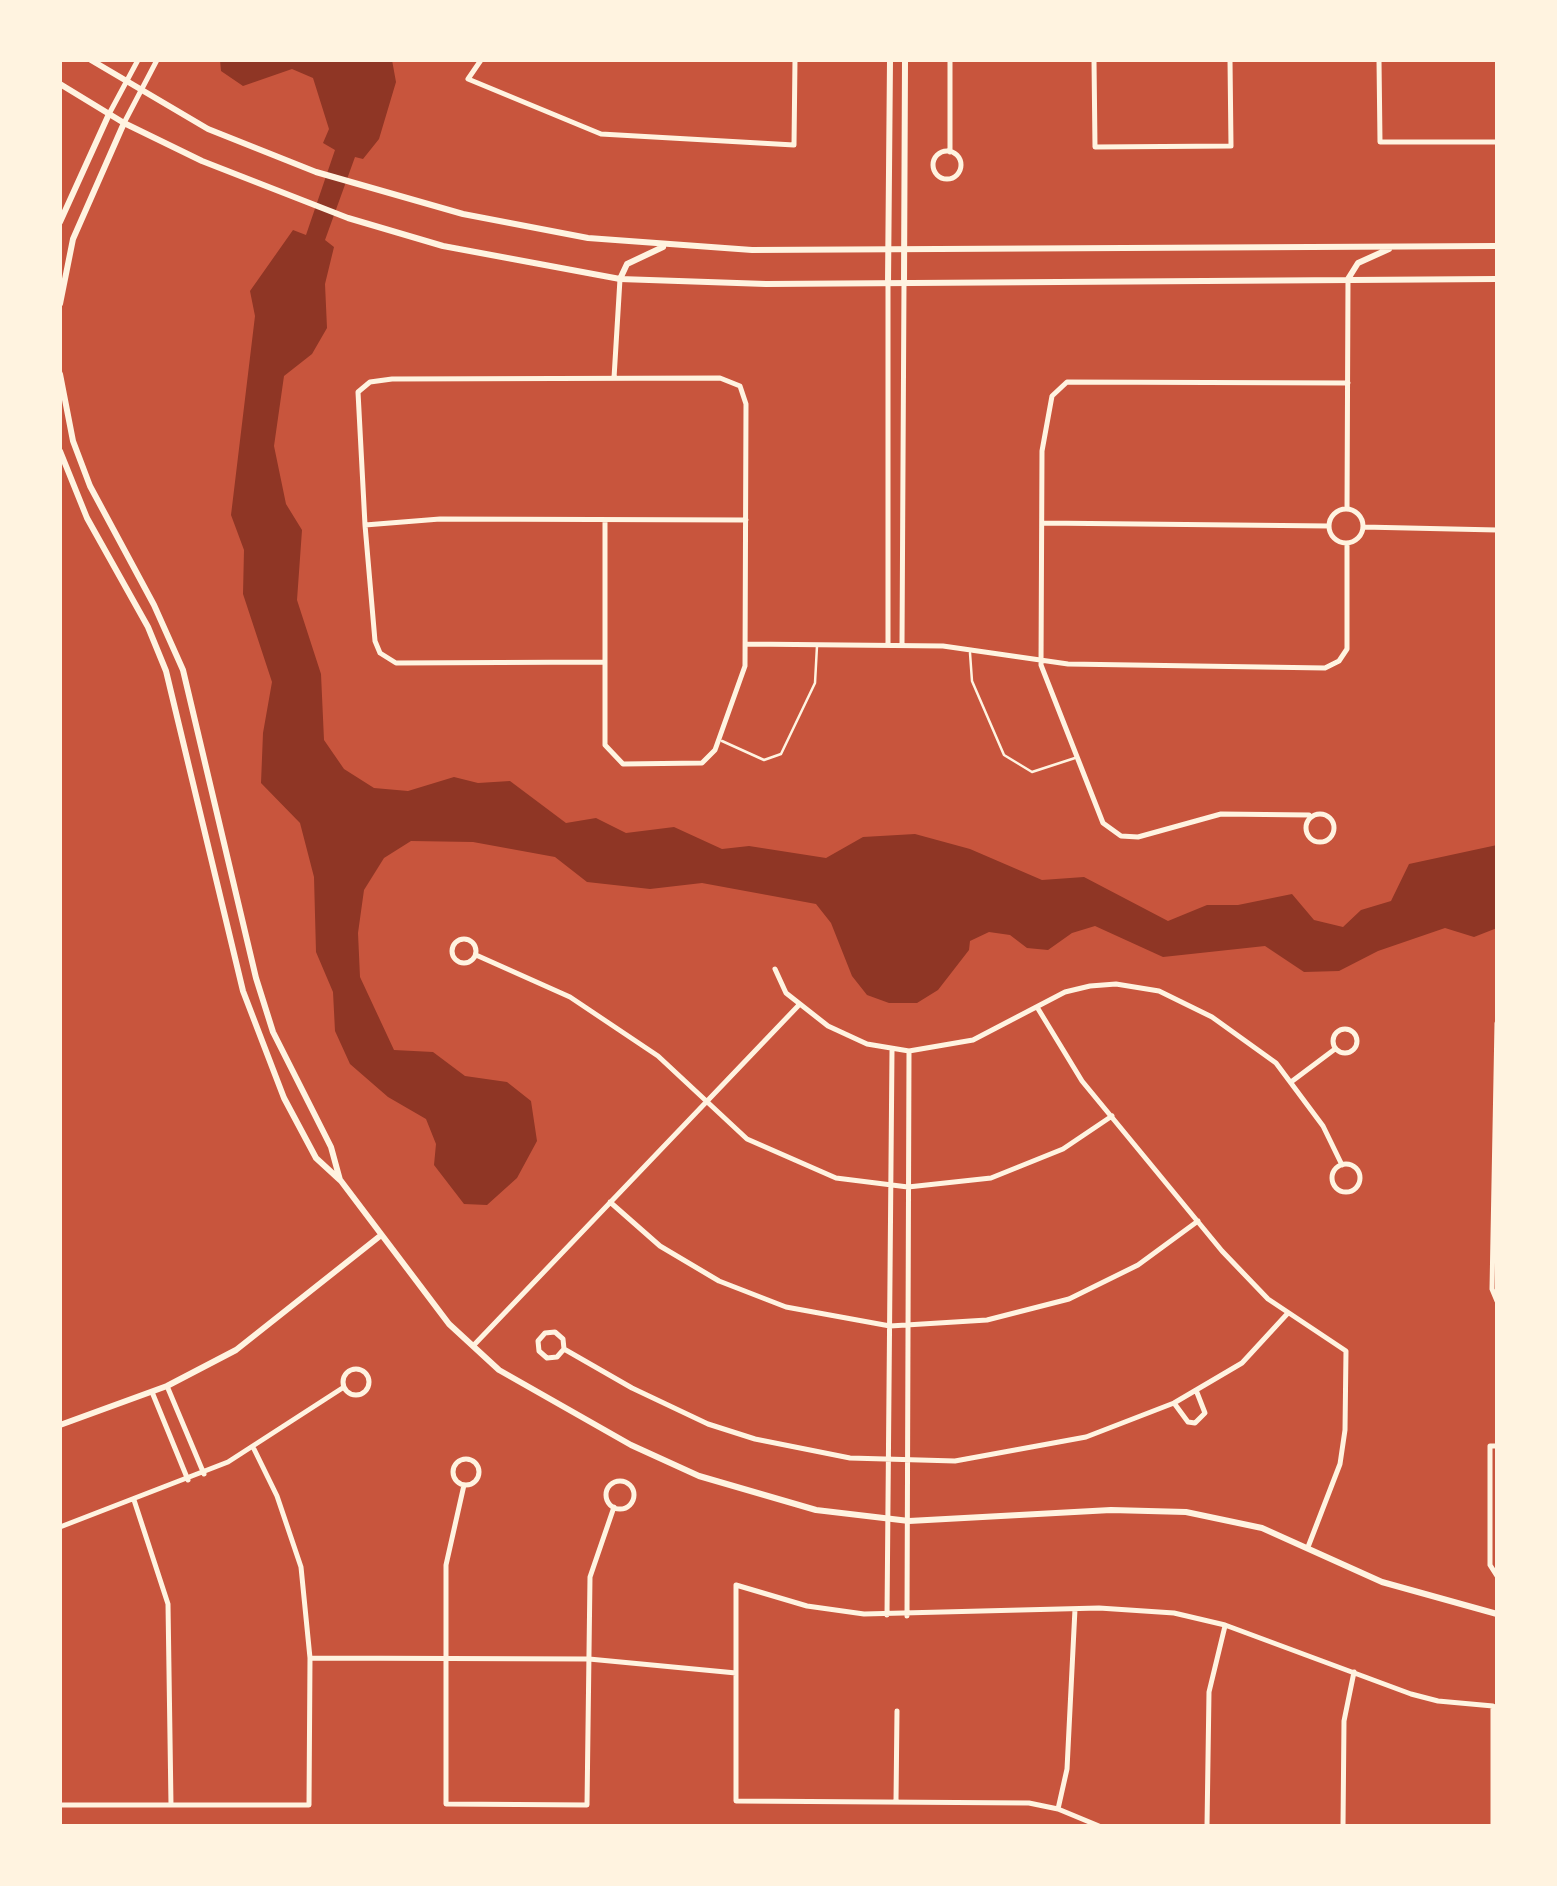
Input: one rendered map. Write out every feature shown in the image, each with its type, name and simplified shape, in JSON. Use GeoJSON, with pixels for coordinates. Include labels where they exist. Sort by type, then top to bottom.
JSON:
{"type":"FeatureCollection","features":[{"type":"Feature","properties":{"kind":"street"},"geometry":{"type":"LineString","coordinates":[[91,60],[208,129],[316,172],[509,224],[664,246],[888,250],[1497,246]]}},
{"type":"Feature","properties":{"kind":"street"},"geometry":{"type":"LineString","coordinates":[[60,222],[138,60]]}},
{"type":"Feature","properties":{"kind":"street"},"geometry":{"type":"LineString","coordinates":[[60,304],[73,239],[124,123],[157,60]]}},
{"type":"Feature","properties":{"kind":"street"},"geometry":{"type":"LineString","coordinates":[[481,60],[468,79],[601,134],[794,145],[795,60]]}},
{"type":"Feature","properties":{"kind":"street"},"geometry":{"type":"LineString","coordinates":[[888,645],[890,60]]}},
{"type":"Feature","properties":{"kind":"street"},"geometry":{"type":"LineString","coordinates":[[902,645],[905,60]]}},
{"type":"Feature","properties":{"kind":"street"},"geometry":{"type":"LineString","coordinates":[[950,60],[950,152],[961,164],[959,173],[948,179],[939,176],[934,164],[937,156],[950,152]]}},
{"type":"Feature","properties":{"kind":"street"},"geometry":{"type":"LineString","coordinates":[[1094,60],[1095,146],[1231,146],[1230,60]]}},
{"type":"Feature","properties":{"kind":"street"},"geometry":{"type":"LineString","coordinates":[[1379,60],[1380,142],[1497,142]]}},
{"type":"Feature","properties":{"kind":"street"},"geometry":{"type":"LineString","coordinates":[[60,84],[124,123],[202,161],[348,218],[443,246],[620,279],[888,283],[1497,279]]}},
{"type":"Feature","properties":{"kind":"street"},"geometry":{"type":"LineString","coordinates":[[614,378],[620,279],[627,264],[664,246]]}},
{"type":"Feature","properties":{"kind":"street"},"geometry":{"type":"LineString","coordinates":[[1347,510],[1348,279],[1358,263],[1394,247]]}},
{"type":"Feature","properties":{"kind":"street"},"geometry":{"type":"LineString","coordinates":[[60,374],[74,441],[90,486],[154,605],[183,670],[256,978],[274,1032],[332,1147],[340,1182]]}},
{"type":"Feature","properties":{"kind":"street"},"geometry":{"type":"LineString","coordinates":[[604,662],[402,663],[383,656],[375,641],[365,525],[356,401],[361,389],[370,382],[392,380],[614,378],[720,378],[742,388],[746,644],[741,685],[720,740],[706,760],[692,766],[632,766],[612,757],[604,736],[605,520]]}},
{"type":"Feature","properties":{"kind":"street"},"geometry":{"type":"LineString","coordinates":[[1309,815],[1310,836],[1321,842],[1329,840],[1334,832],[1331,818],[1309,815],[1221,814],[1138,838],[1121,836],[1098,816],[1040,662],[1042,451],[1057,388],[1072,381],[1348,383]]}},
{"type":"Feature","properties":{"kind":"street"},"geometry":{"type":"LineString","coordinates":[[60,451],[79,502],[148,627],[166,671],[243,991],[284,1098],[316,1158],[340,1182],[449,1324],[499,1370],[549,1402],[699,1476],[816,1510],[909,1521],[1151,1509],[1222,1517],[1308,1547],[1412,1593],[1497,1614]]}},
{"type":"Feature","properties":{"kind":"street"},"geometry":{"type":"LineString","coordinates":[[1347,510],[1359,513],[1363,527],[1358,539],[1347,543],[1335,539],[1330,526],[1335,514],[1347,510]]}},
{"type":"Feature","properties":{"kind":"street"},"geometry":{"type":"LineString","coordinates":[[365,525],[440,518],[746,520]]}},
{"type":"Feature","properties":{"kind":"street"},"geometry":{"type":"LineString","coordinates":[[1042,523],[1330,526]]}},
{"type":"Feature","properties":{"kind":"street"},"geometry":{"type":"LineString","coordinates":[[1363,527],[1497,530]]}},
{"type":"Feature","properties":{"kind":"street"},"geometry":{"type":"LineString","coordinates":[[746,644],[970,649],[1040,662],[1321,668],[1339,662],[1347,649],[1347,543]]}},
{"type":"Feature","properties":{"kind":"street"},"geometry":{"type":"LineString","coordinates":[[459,940],[468,940],[475,946],[476,955],[470,962],[460,962],[453,947],[459,940]]}},
{"type":"Feature","properties":{"kind":"street"},"geometry":{"type":"LineString","coordinates":[[476,955],[544,983],[631,1036],[747,1139],[777,1156],[836,1178],[908,1187],[962,1185],[1014,1172],[1064,1149],[1112,1116]]}},
{"type":"Feature","properties":{"kind":"street"},"geometry":{"type":"LineString","coordinates":[[775,970],[786,993],[798,1006],[846,1036],[909,1051],[973,1040],[1090,986],[1116,984],[1159,991],[1240,1034],[1291,1082],[1324,1126],[1342,1165]]}},
{"type":"Feature","properties":{"kind":"street"},"geometry":{"type":"LineString","coordinates":[[473,1346],[798,1006]]}},
{"type":"Feature","properties":{"kind":"street"},"geometry":{"type":"LineString","coordinates":[[1037,1008],[1082,1081],[1245,1276],[1288,1313],[1346,1352],[1345,1430],[1340,1464],[1308,1547]]}},
{"type":"Feature","properties":{"kind":"street"},"geometry":{"type":"LineString","coordinates":[[1497,1022],[1492,1288],[1497,1301]]}},
{"type":"Feature","properties":{"kind":"street"},"geometry":{"type":"LineString","coordinates":[[1346,1028],[1354,1033],[1357,1042],[1352,1051],[1343,1054],[1335,1049],[1332,1040],[1337,1031],[1346,1028]]}},
{"type":"Feature","properties":{"kind":"street"},"geometry":{"type":"LineString","coordinates":[[1291,1082],[1335,1049]]}},
{"type":"Feature","properties":{"kind":"street"},"geometry":{"type":"LineString","coordinates":[[887,1615],[892,1050]]}},
{"type":"Feature","properties":{"kind":"street"},"geometry":{"type":"LineString","coordinates":[[907,1616],[909,1051]]}},
{"type":"Feature","properties":{"kind":"street"},"geometry":{"type":"LineString","coordinates":[[1342,1165],[1352,1166],[1359,1173],[1359,1184],[1351,1191],[1341,1190],[1334,1183],[1334,1172],[1342,1165]]}},
{"type":"Feature","properties":{"kind":"street"},"geometry":{"type":"LineString","coordinates":[[610,1202],[660,1246],[720,1281],[786,1307],[890,1326],[988,1320],[1069,1298],[1138,1265],[1198,1222]]}},
{"type":"Feature","properties":{"kind":"street"},"geometry":{"type":"LineString","coordinates":[[60,1425],[167,1386],[236,1350],[380,1236]]}},
{"type":"Feature","properties":{"kind":"street"},"geometry":{"type":"LineString","coordinates":[[564,1349],[708,1424],[806,1451],[888,1462],[955,1461],[1042,1448],[1125,1424],[1174,1403],[1242,1363],[1288,1313]]}},
{"type":"Feature","properties":{"kind":"street"},"geometry":{"type":"LineString","coordinates":[[555,1332],[563,1339],[564,1349],[557,1357],[546,1358],[539,1351],[538,1340],[545,1333],[555,1332]]}},
{"type":"Feature","properties":{"kind":"street"},"geometry":{"type":"LineString","coordinates":[[361,1369],[369,1376],[369,1387],[362,1394],[351,1394],[344,1387],[344,1377],[351,1370],[361,1369]]}},
{"type":"Feature","properties":{"kind":"street"},"geometry":{"type":"LineString","coordinates":[[167,1386],[204,1474]]}},
{"type":"Feature","properties":{"kind":"street"},"geometry":{"type":"LineString","coordinates":[[60,1526],[204,1474],[254,1448],[344,1387]]}},
{"type":"Feature","properties":{"kind":"street"},"geometry":{"type":"LineString","coordinates":[[1174,1403],[1188,1422],[1196,1423],[1206,1413],[1196,1390]]}},
{"type":"Feature","properties":{"kind":"street"},"geometry":{"type":"LineString","coordinates":[[152,1392],[188,1480]]}},
{"type":"Feature","properties":{"kind":"street"},"geometry":{"type":"LineString","coordinates":[[1496,1575],[1490,1565],[1490,1446],[1497,1446]]}},
{"type":"Feature","properties":{"kind":"street"},"geometry":{"type":"LineString","coordinates":[[60,1805],[309,1805],[310,1658],[302,1567],[278,1496],[254,1448]]}},
{"type":"Feature","properties":{"kind":"street"},"geometry":{"type":"LineString","coordinates":[[468,1459],[477,1464],[479,1474],[474,1482],[464,1485],[456,1479],[454,1470],[459,1461],[468,1459]]}},
{"type":"Feature","properties":{"kind":"street"},"geometry":{"type":"LineString","coordinates":[[615,1481],[626,1482],[634,1490],[633,1500],[625,1508],[614,1508],[607,1500],[607,1488],[615,1481]]}},
{"type":"Feature","properties":{"kind":"street"},"geometry":{"type":"LineString","coordinates":[[464,1485],[446,1566],[446,1804],[587,1805],[590,1577],[614,1508]]}},
{"type":"Feature","properties":{"kind":"street"},"geometry":{"type":"LineString","coordinates":[[134,1500],[168,1604],[171,1805]]}},
{"type":"Feature","properties":{"kind":"street"},"geometry":{"type":"LineString","coordinates":[[1098,1826],[1058,1808],[1006,1801],[736,1801],[736,1585],[807,1606],[887,1615],[1138,1608],[1225,1626],[1438,1701],[1494,1706],[1493,1826]]}},
{"type":"Feature","properties":{"kind":"street"},"geometry":{"type":"LineString","coordinates":[[1058,1808],[1067,1769],[1075,1609]]}},
{"type":"Feature","properties":{"kind":"street"},"geometry":{"type":"LineString","coordinates":[[1207,1826],[1209,1692],[1225,1626]]}},
{"type":"Feature","properties":{"kind":"street"},"geometry":{"type":"LineString","coordinates":[[310,1658],[589,1659],[710,1674],[736,1673]]}},
{"type":"Feature","properties":{"kind":"street"},"geometry":{"type":"LineString","coordinates":[[1343,1826],[1344,1721],[1354,1672]]}},
{"type":"Feature","properties":{"kind":"street"},"geometry":{"type":"LineString","coordinates":[[896,1801],[897,1711]]}},
{"type":"Feature","properties":{"kind":"lane"},"geometry":{"type":"LineString","coordinates":[[720,740],[758,758],[782,754],[816,683],[817,644]]}},
{"type":"Feature","properties":{"kind":"lane"},"geometry":{"type":"LineString","coordinates":[[970,649],[972,681],[1004,755],[1026,770],[1037,772],[1076,758]]}},
{"type":"Feature","properties":{"kind":"shaded area"},"geometry":{"type":"Polygon","coordinates":[[[220,60],[392,60],[396,82],[379,139],[363,159],[355,157],[325,240],[334,247],[325,284],[327,328],[312,354],[284,376],[274,446],[286,504],[302,530],[297,600],[321,674],[324,740],[344,769],[374,788],[408,791],[454,777],[478,783],[510,781],[566,823],[596,818],[626,833],[674,827],[722,849],[749,846],[826,858],[863,837],[915,834],[970,849],[1042,880],[1084,877],[1168,921],[1207,905],[1238,905],[1292,894],[1314,920],[1343,927],[1361,910],[1391,901],[1409,864],[1497,845],[1497,928],[1474,937],[1445,928],[1378,951],[1339,971],[1304,972],[1265,946],[1163,957],[1095,926],[1072,933],[1048,950],[1027,948],[1010,935],[989,932],[970,941],[969,950],[938,990],[917,1003],[889,1003],[867,995],[852,976],[831,923],[816,904],[702,883],[650,889],[587,882],[555,857],[473,842],[411,841],[384,858],[364,890],[358,933],[360,977],[394,1050],[433,1052],[465,1076],[507,1082],[531,1101],[537,1141],[517,1178],[487,1205],[464,1204],[434,1165],[436,1144],[426,1119],[388,1097],[350,1064],[335,1031],[333,992],[316,952],[314,877],[300,823],[261,783],[263,733],[272,682],[243,594],[244,550],[231,515],[255,316],[250,291],[293,230],[306,235],[335,150],[323,143],[329,129],[313,78],[292,69],[243,86],[221,71],[220,60]]]}}]}
